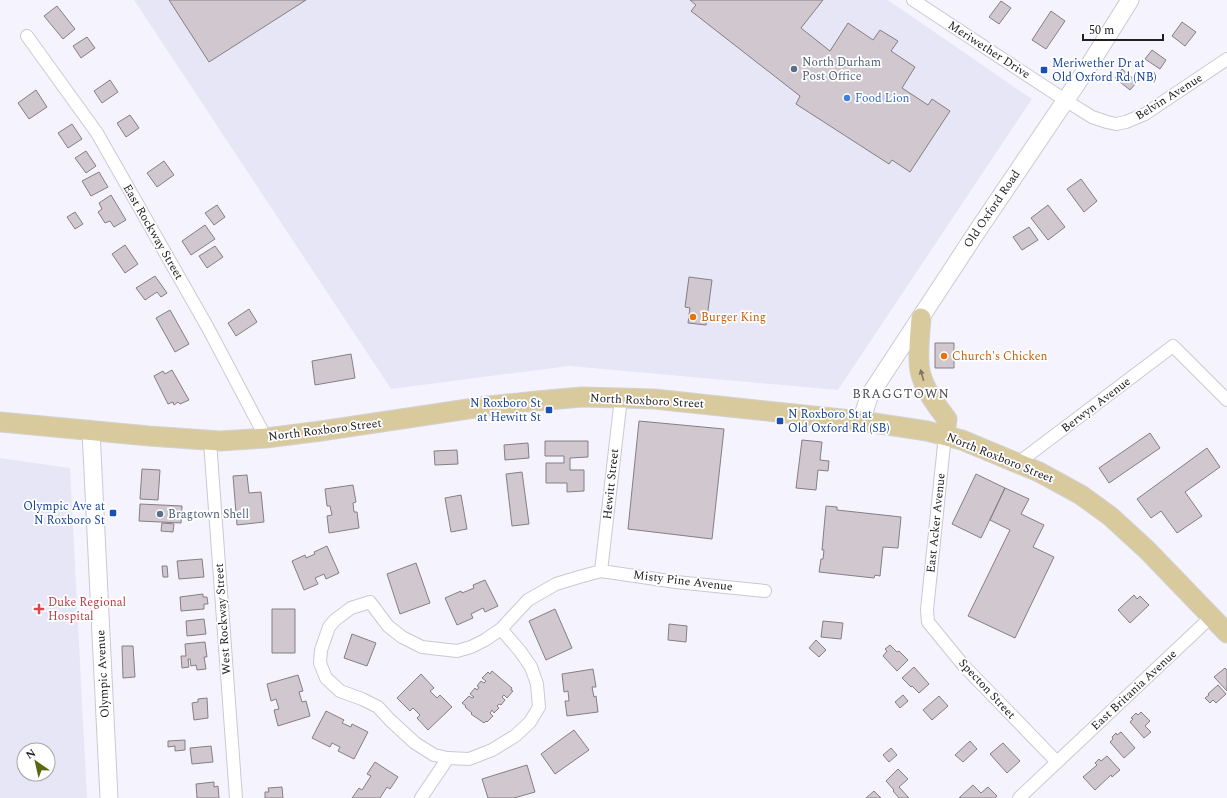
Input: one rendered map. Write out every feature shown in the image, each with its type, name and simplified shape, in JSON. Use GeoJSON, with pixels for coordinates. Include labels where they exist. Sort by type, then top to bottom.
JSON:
{"type":"FeatureCollection","features":[{"type":"Feature","properties":{"kind":"main road"},"geometry":{"type":"LineString","coordinates":[[921,318],[919,355],[920,372],[930,396],[947,419],[945,435]]}},
{"type":"Feature","properties":{"kind":"main road","name":"North Roxboro Street"},"geometry":{"type":"LineString","coordinates":[[0,422],[210,441],[266,438],[488,406],[582,398],[621,398],[654,399],[861,421],[921,430],[962,440],[1039,472],[1081,495],[1110,516],[1147,550],[1227,633]]}},
{"type":"Feature","properties":{"kind":"street","name":"Meriwether Drive"},"geometry":{"type":"LineString","coordinates":[[913,0],[1065,100]]}},
{"type":"Feature","properties":{"kind":"street","name":"Old Oxford Road"},"geometry":{"type":"LineString","coordinates":[[861,421],[869,397],[1090,64],[1130,0]]}},
{"type":"Feature","properties":{"kind":"street","name":"East Rockway Street"},"geometry":{"type":"LineString","coordinates":[[27,36],[97,133],[208,328],[266,438]]}},
{"type":"Feature","properties":{"kind":"street","name":"Belvin Avenue"},"geometry":{"type":"LineString","coordinates":[[1065,100],[1092,117],[1116,124],[1126,122],[1154,109],[1227,59]]}},
{"type":"Feature","properties":{"kind":"street","name":"Berwyn Avenue"},"geometry":{"type":"LineString","coordinates":[[1018,463],[1173,346],[1227,400]]}},
{"type":"Feature","properties":{"kind":"street","name":"Hewitt Street"},"geometry":{"type":"LineString","coordinates":[[601,571],[621,398]]}},
{"type":"Feature","properties":{"kind":"street","name":"Olympic Avenue"},"geometry":{"type":"LineString","coordinates":[[91,431],[109,798]]}},
{"type":"Feature","properties":{"kind":"street","name":"East Acker Avenue"},"geometry":{"type":"LineString","coordinates":[[927,610],[945,435]]}},
{"type":"Feature","properties":{"kind":"street","name":"West Rockway Street"},"geometry":{"type":"LineString","coordinates":[[210,441],[236,798]]}},
{"type":"Feature","properties":{"kind":"street","name":"Misty Pine Avenue"},"geometry":{"type":"LineString","coordinates":[[601,571],[676,582],[764,591]]}},
{"type":"Feature","properties":{"kind":"street"},"geometry":{"type":"LineString","coordinates":[[501,629],[520,651],[531,667],[537,684],[539,707],[530,722],[515,736],[492,750],[469,759],[448,758],[434,755],[415,743],[378,707],[340,691],[326,678],[320,663],[320,650],[329,627],[334,620],[351,608],[370,602],[388,626],[402,637],[422,647],[457,651],[476,645],[501,629],[528,600],[556,584],[601,571]]}},
{"type":"Feature","properties":{"kind":"street","name":"Specton Street"},"geometry":{"type":"LineString","coordinates":[[927,610],[928,622],[964,666],[1057,762]]}},
{"type":"Feature","properties":{"kind":"street","name":"East Britania Avenue"},"geometry":{"type":"LineString","coordinates":[[1020,798],[1211,617]]}},
{"type":"Feature","properties":{"kind":"street"},"geometry":{"type":"LineString","coordinates":[[421,798],[448,758]]}},
{"type":"Feature","properties":{"kind":"shaded area"},"geometry":{"type":"Polygon","coordinates":[[[134,0],[888,0],[1032,99],[838,390],[569,366],[391,389],[134,0]]]}},
{"type":"Feature","properties":{"kind":"shaded area","name":"Duke Regional Hospital"},"geometry":{"type":"Polygon","coordinates":[[[0,458],[70,468],[87,798],[0,798],[0,458]]]}},
{"type":"Feature","properties":{"kind":"building"},"geometry":{"type":"Polygon","coordinates":[[[169,0],[306,0],[209,62],[169,0]]]}},
{"type":"Feature","properties":{"kind":"building"},"geometry":{"type":"Polygon","coordinates":[[[690,0],[823,0],[801,28],[830,51],[848,23],[873,40],[880,30],[898,41],[891,51],[915,67],[902,88],[928,105],[932,99],[950,111],[910,172],[892,160],[889,164],[796,104],[800,96],[691,11],[696,5],[690,0]]]}},
{"type":"Feature","properties":{"kind":"building"},"geometry":{"type":"Polygon","coordinates":[[[1001,1],[1011,8],[999,24],[989,17],[1001,1]]]}},
{"type":"Feature","properties":{"kind":"building"},"geometry":{"type":"Polygon","coordinates":[[[57,6],[75,29],[63,39],[44,16],[57,6]]]}},
{"type":"Feature","properties":{"kind":"building"},"geometry":{"type":"Polygon","coordinates":[[[1051,11],[1065,21],[1046,49],[1032,40],[1051,11]]]}},
{"type":"Feature","properties":{"kind":"building"},"geometry":{"type":"Polygon","coordinates":[[[1182,22],[1196,32],[1185,46],[1172,36],[1182,22]]]}},
{"type":"Feature","properties":{"kind":"building"},"geometry":{"type":"Polygon","coordinates":[[[87,37],[95,48],[81,58],[73,46],[87,37]]]}},
{"type":"Feature","properties":{"kind":"building"},"geometry":{"type":"Polygon","coordinates":[[[1152,50],[1166,60],[1160,69],[1145,59],[1152,50]]]}},
{"type":"Feature","properties":{"kind":"building"},"geometry":{"type":"Polygon","coordinates":[[[1122,69],[1137,82],[1130,90],[1115,78],[1122,69]]]}},
{"type":"Feature","properties":{"kind":"building"},"geometry":{"type":"Polygon","coordinates":[[[110,80],[118,92],[102,103],[94,91],[110,80]]]}},
{"type":"Feature","properties":{"kind":"building"},"geometry":{"type":"Polygon","coordinates":[[[36,90],[47,107],[29,119],[18,103],[36,90]]]}},
{"type":"Feature","properties":{"kind":"building"},"geometry":{"type":"Polygon","coordinates":[[[130,115],[139,128],[126,137],[117,123],[130,115]]]}},
{"type":"Feature","properties":{"kind":"building"},"geometry":{"type":"Polygon","coordinates":[[[72,124],[82,139],[68,148],[58,133],[72,124]]]}},
{"type":"Feature","properties":{"kind":"building"},"geometry":{"type":"Polygon","coordinates":[[[86,151],[96,166],[86,173],[75,158],[86,151]]]}},
{"type":"Feature","properties":{"kind":"building"},"geometry":{"type":"Polygon","coordinates":[[[164,161],[174,175],[157,187],[147,173],[164,161]]]}},
{"type":"Feature","properties":{"kind":"building"},"geometry":{"type":"Polygon","coordinates":[[[99,172],[108,187],[91,196],[82,181],[99,172]]]}},
{"type":"Feature","properties":{"kind":"building"},"geometry":{"type":"Polygon","coordinates":[[[1081,179],[1097,201],[1084,212],[1067,189],[1081,179]]]}},
{"type":"Feature","properties":{"kind":"building"},"geometry":{"type":"Polygon","coordinates":[[[111,195],[126,220],[114,227],[110,221],[105,223],[98,212],[102,209],[99,203],[111,195]]]}},
{"type":"Feature","properties":{"kind":"building"},"geometry":{"type":"Polygon","coordinates":[[[217,205],[225,217],[214,225],[205,213],[217,205]]]}},
{"type":"Feature","properties":{"kind":"building"},"geometry":{"type":"Polygon","coordinates":[[[1048,205],[1065,227],[1048,240],[1031,218],[1048,205]]]}},
{"type":"Feature","properties":{"kind":"building"},"geometry":{"type":"Polygon","coordinates":[[[75,212],[83,224],[75,229],[67,217],[75,212]]]}},
{"type":"Feature","properties":{"kind":"building"},"geometry":{"type":"Polygon","coordinates":[[[205,225],[215,239],[191,255],[182,241],[205,225]]]}},
{"type":"Feature","properties":{"kind":"building"},"geometry":{"type":"Polygon","coordinates":[[[1029,227],[1038,240],[1022,250],[1013,237],[1029,227]]]}},
{"type":"Feature","properties":{"kind":"building"},"geometry":{"type":"Polygon","coordinates":[[[125,245],[138,264],[125,273],[112,254],[125,245]]]}},
{"type":"Feature","properties":{"kind":"building"},"geometry":{"type":"Polygon","coordinates":[[[215,246],[223,257],[207,268],[199,256],[215,246]]]}},
{"type":"Feature","properties":{"kind":"building"},"geometry":{"type":"Polygon","coordinates":[[[155,276],[167,293],[161,297],[157,292],[145,300],[136,288],[155,276]]]}},
{"type":"Feature","properties":{"kind":"building"},"geometry":{"type":"Polygon","coordinates":[[[689,277],[712,280],[706,325],[688,323],[690,308],[685,307],[689,277]]]}},
{"type":"Feature","properties":{"kind":"building"},"geometry":{"type":"Polygon","coordinates":[[[249,309],[257,322],[236,336],[228,323],[249,309]]]}},
{"type":"Feature","properties":{"kind":"building"},"geometry":{"type":"Polygon","coordinates":[[[170,310],[189,344],[175,352],[156,318],[170,310]]]}},
{"type":"Feature","properties":{"kind":"building","name":"Church's Chicken"},"geometry":{"type":"Polygon","coordinates":[[[935,343],[954,343],[954,368],[935,368],[935,343]]]}},
{"type":"Feature","properties":{"kind":"building"},"geometry":{"type":"Polygon","coordinates":[[[351,354],[355,378],[315,385],[312,361],[351,354]]]}},
{"type":"Feature","properties":{"kind":"building"},"geometry":{"type":"Polygon","coordinates":[[[172,370],[189,400],[180,404],[178,402],[174,405],[173,402],[168,404],[154,376],[163,371],[165,374],[172,370]]]}},
{"type":"Feature","properties":{"kind":"building"},"geometry":{"type":"Polygon","coordinates":[[[639,421],[724,429],[712,539],[628,529],[639,421]]]}},
{"type":"Feature","properties":{"kind":"building"},"geometry":{"type":"Polygon","coordinates":[[[1150,433],[1160,448],[1109,483],[1099,468],[1150,433]]]}},
{"type":"Feature","properties":{"kind":"building"},"geometry":{"type":"Polygon","coordinates":[[[802,440],[822,442],[820,460],[829,461],[828,471],[818,470],[816,490],[796,488],[802,440]]]}},
{"type":"Feature","properties":{"kind":"building"},"geometry":{"type":"Polygon","coordinates":[[[545,441],[588,441],[588,457],[570,458],[570,470],[584,470],[584,491],[567,492],[567,483],[546,483],[546,463],[564,463],[564,456],[545,456],[545,441]]]}},
{"type":"Feature","properties":{"kind":"building"},"geometry":{"type":"Polygon","coordinates":[[[528,443],[529,458],[505,460],[504,445],[528,443]]]}},
{"type":"Feature","properties":{"kind":"building"},"geometry":{"type":"Polygon","coordinates":[[[1207,448],[1220,467],[1185,492],[1202,516],[1177,533],[1161,511],[1151,518],[1137,499],[1207,448]]]}},
{"type":"Feature","properties":{"kind":"building"},"geometry":{"type":"Polygon","coordinates":[[[457,450],[458,464],[435,465],[434,451],[457,450]]]}},
{"type":"Feature","properties":{"kind":"building"},"geometry":{"type":"Polygon","coordinates":[[[142,469],[160,470],[158,500],[140,499],[142,469]]]}},
{"type":"Feature","properties":{"kind":"building"},"geometry":{"type":"Polygon","coordinates":[[[522,472],[529,524],[512,526],[506,474],[522,472]]]}},
{"type":"Feature","properties":{"kind":"building"},"geometry":{"type":"Polygon","coordinates":[[[976,474],[1005,488],[981,538],[952,524],[976,474]]]}},
{"type":"Feature","properties":{"kind":"building"},"geometry":{"type":"Polygon","coordinates":[[[247,475],[249,493],[261,492],[264,522],[237,525],[233,476],[247,475]]]}},
{"type":"Feature","properties":{"kind":"building"},"geometry":{"type":"Polygon","coordinates":[[[353,485],[356,502],[353,503],[354,512],[357,512],[359,528],[329,533],[327,516],[332,515],[330,506],[327,506],[325,489],[353,485]]]}},
{"type":"Feature","properties":{"kind":"building"},"geometry":{"type":"Polygon","coordinates":[[[1005,488],[1029,499],[1021,514],[1044,525],[1033,547],[1054,557],[1015,638],[968,616],[1010,530],[990,520],[1005,488]]]}},
{"type":"Feature","properties":{"kind":"building"},"geometry":{"type":"Polygon","coordinates":[[[461,495],[467,529],[451,532],[445,498],[461,495]]]}},
{"type":"Feature","properties":{"kind":"building","name":"Bragtown Shell"},"geometry":{"type":"Polygon","coordinates":[[[140,504],[182,506],[181,523],[139,521],[140,504]]]}},
{"type":"Feature","properties":{"kind":"building"},"geometry":{"type":"Polygon","coordinates":[[[826,506],[837,507],[837,510],[901,517],[898,548],[883,547],[880,576],[875,575],[874,578],[819,572],[824,550],[822,550],[826,506]]]}},
{"type":"Feature","properties":{"kind":"building"},"geometry":{"type":"Polygon","coordinates":[[[162,523],[174,524],[173,532],[161,531],[162,523]]]}},
{"type":"Feature","properties":{"kind":"building"},"geometry":{"type":"Polygon","coordinates":[[[327,546],[339,573],[326,579],[324,574],[315,578],[318,584],[304,590],[292,561],[305,555],[306,558],[315,554],[314,552],[327,546]]]}},
{"type":"Feature","properties":{"kind":"building"},"geometry":{"type":"Polygon","coordinates":[[[202,559],[204,577],[179,579],[177,561],[202,559]]]}},
{"type":"Feature","properties":{"kind":"building"},"geometry":{"type":"Polygon","coordinates":[[[416,563],[430,603],[400,614],[387,574],[416,563]]]}},
{"type":"Feature","properties":{"kind":"building"},"geometry":{"type":"Polygon","coordinates":[[[162,566],[167,566],[168,577],[163,577],[162,566]]]}},
{"type":"Feature","properties":{"kind":"building"},"geometry":{"type":"Polygon","coordinates":[[[485,580],[498,606],[485,612],[483,608],[471,614],[473,618],[457,625],[445,598],[461,591],[462,593],[474,588],[473,585],[485,580]]]}},
{"type":"Feature","properties":{"kind":"building"},"geometry":{"type":"Polygon","coordinates":[[[203,594],[203,597],[207,597],[208,604],[204,604],[204,609],[181,611],[180,597],[203,594]]]}},
{"type":"Feature","properties":{"kind":"building"},"geometry":{"type":"Polygon","coordinates":[[[1134,595],[1137,599],[1140,596],[1149,605],[1130,623],[1118,610],[1134,595]]]}},
{"type":"Feature","properties":{"kind":"building"},"geometry":{"type":"Polygon","coordinates":[[[272,609],[295,609],[295,653],[272,653],[272,609]]]}},
{"type":"Feature","properties":{"kind":"building"},"geometry":{"type":"Polygon","coordinates":[[[555,609],[572,648],[546,660],[529,621],[555,609]]]}},
{"type":"Feature","properties":{"kind":"building"},"geometry":{"type":"Polygon","coordinates":[[[204,619],[206,634],[187,636],[186,621],[204,619]]]}},
{"type":"Feature","properties":{"kind":"building"},"geometry":{"type":"Polygon","coordinates":[[[823,621],[843,623],[841,639],[821,637],[823,621]]]}},
{"type":"Feature","properties":{"kind":"building"},"geometry":{"type":"Polygon","coordinates":[[[669,624],[687,626],[686,642],[668,640],[669,624]]]}},
{"type":"Feature","properties":{"kind":"building"},"geometry":{"type":"Polygon","coordinates":[[[352,634],[376,643],[367,666],[344,658],[352,634]]]}},
{"type":"Feature","properties":{"kind":"building"},"geometry":{"type":"Polygon","coordinates":[[[816,640],[826,650],[819,657],[809,648],[816,640]]]}},
{"type":"Feature","properties":{"kind":"building"},"geometry":{"type":"Polygon","coordinates":[[[205,642],[207,657],[204,657],[206,669],[197,670],[196,665],[191,666],[190,659],[188,659],[189,667],[182,668],[181,656],[186,656],[185,644],[205,642]]]}},
{"type":"Feature","properties":{"kind":"building"},"geometry":{"type":"Polygon","coordinates":[[[890,645],[908,660],[897,671],[883,656],[887,651],[885,649],[890,645]]]}},
{"type":"Feature","properties":{"kind":"building"},"geometry":{"type":"Polygon","coordinates":[[[122,646],[133,646],[135,677],[123,678],[122,646]]]}},
{"type":"Feature","properties":{"kind":"building"},"geometry":{"type":"Polygon","coordinates":[[[914,667],[929,684],[919,693],[902,678],[914,667]]]}},
{"type":"Feature","properties":{"kind":"building"},"geometry":{"type":"Polygon","coordinates":[[[1225,668],[1227,670],[1227,691],[1214,677],[1225,668]]]}},
{"type":"Feature","properties":{"kind":"building"},"geometry":{"type":"Polygon","coordinates":[[[593,669],[596,687],[592,687],[594,697],[596,696],[598,712],[567,716],[565,701],[569,701],[568,691],[564,692],[562,674],[593,669]]]}},
{"type":"Feature","properties":{"kind":"building"},"geometry":{"type":"Polygon","coordinates":[[[492,671],[512,688],[511,690],[513,691],[507,698],[504,695],[502,697],[505,700],[501,705],[499,704],[497,706],[499,708],[494,713],[492,710],[490,713],[493,716],[484,723],[471,714],[472,713],[462,703],[469,696],[472,698],[474,697],[470,694],[475,688],[477,690],[479,687],[477,686],[481,681],[484,683],[486,681],[482,678],[488,672],[490,674],[492,671]]]}},
{"type":"Feature","properties":{"kind":"building"},"geometry":{"type":"Polygon","coordinates":[[[421,674],[434,688],[430,691],[437,698],[440,695],[452,707],[428,730],[417,718],[420,715],[413,708],[410,711],[397,698],[421,674]]]}},
{"type":"Feature","properties":{"kind":"building"},"geometry":{"type":"Polygon","coordinates":[[[298,675],[303,691],[299,692],[302,702],[306,701],[310,716],[278,726],[274,710],[279,709],[276,699],[271,701],[267,684],[298,675]]]}},
{"type":"Feature","properties":{"kind":"building"},"geometry":{"type":"Polygon","coordinates":[[[1218,685],[1226,694],[1216,703],[1213,700],[1210,703],[1205,698],[1218,685]]]}},
{"type":"Feature","properties":{"kind":"building"},"geometry":{"type":"Polygon","coordinates":[[[903,695],[908,701],[900,708],[895,702],[903,695]]]}},
{"type":"Feature","properties":{"kind":"building"},"geometry":{"type":"Polygon","coordinates":[[[939,696],[948,706],[932,720],[923,710],[939,696]]]}},
{"type":"Feature","properties":{"kind":"building"},"geometry":{"type":"Polygon","coordinates":[[[207,698],[208,718],[194,720],[192,703],[198,702],[198,699],[207,698]]]}},
{"type":"Feature","properties":{"kind":"building"},"geometry":{"type":"Polygon","coordinates":[[[326,711],[344,720],[342,723],[351,727],[352,724],[368,732],[354,759],[338,751],[340,747],[332,743],[330,747],[312,738],[326,711]]]}},
{"type":"Feature","properties":{"kind":"building"},"geometry":{"type":"Polygon","coordinates":[[[1141,712],[1150,721],[1145,726],[1151,732],[1144,738],[1130,722],[1133,719],[1131,718],[1136,713],[1138,715],[1141,712]]]}},
{"type":"Feature","properties":{"kind":"building"},"geometry":{"type":"Polygon","coordinates":[[[574,730],[589,750],[555,774],[541,754],[574,730]]]}},
{"type":"Feature","properties":{"kind":"building"},"geometry":{"type":"Polygon","coordinates":[[[1121,732],[1135,748],[1124,758],[1110,742],[1116,733],[1117,735],[1121,732]]]}},
{"type":"Feature","properties":{"kind":"building"},"geometry":{"type":"Polygon","coordinates":[[[185,740],[185,750],[175,751],[175,746],[168,747],[168,741],[185,740]]]}},
{"type":"Feature","properties":{"kind":"building"},"geometry":{"type":"Polygon","coordinates":[[[970,741],[977,749],[963,762],[955,755],[970,741]]]}},
{"type":"Feature","properties":{"kind":"building"},"geometry":{"type":"Polygon","coordinates":[[[1003,743],[1020,761],[1007,773],[990,754],[1003,743]]]}},
{"type":"Feature","properties":{"kind":"building"},"geometry":{"type":"Polygon","coordinates":[[[211,746],[213,762],[192,764],[190,748],[211,746]]]}},
{"type":"Feature","properties":{"kind":"building"},"geometry":{"type":"Polygon","coordinates":[[[891,748],[897,755],[889,762],[883,755],[891,748]]]}},
{"type":"Feature","properties":{"kind":"building"},"geometry":{"type":"Polygon","coordinates":[[[1107,756],[1120,770],[1112,777],[1111,775],[1095,790],[1083,777],[1097,765],[1095,763],[1099,759],[1101,761],[1107,756]]]}},
{"type":"Feature","properties":{"kind":"building"},"geometry":{"type":"Polygon","coordinates":[[[375,762],[398,777],[390,789],[387,787],[380,798],[352,798],[359,788],[362,790],[371,776],[367,774],[375,762]]]}},
{"type":"Feature","properties":{"kind":"building"},"geometry":{"type":"Polygon","coordinates":[[[527,765],[535,792],[514,798],[488,798],[482,779],[527,765]]]}},
{"type":"Feature","properties":{"kind":"building"},"geometry":{"type":"Polygon","coordinates":[[[898,769],[908,779],[899,787],[909,798],[899,798],[886,781],[898,769]]]}},
{"type":"Feature","properties":{"kind":"building"},"geometry":{"type":"Polygon","coordinates":[[[214,782],[214,787],[218,786],[219,798],[197,798],[196,784],[214,782]]]}},
{"type":"Feature","properties":{"kind":"building"},"geometry":{"type":"Polygon","coordinates":[[[973,785],[981,793],[988,787],[997,796],[995,798],[959,798],[973,785]]]}},
{"type":"Feature","properties":{"kind":"building"},"geometry":{"type":"Polygon","coordinates":[[[282,787],[283,798],[265,798],[265,792],[269,792],[268,788],[282,787]]]}},
{"type":"Feature","properties":{"kind":"building"},"geometry":{"type":"Polygon","coordinates":[[[874,791],[881,798],[866,798],[874,791]]]}},
{"type":"Feature","properties":{"kind":"place","name":"North Durham Post Office"},"geometry":{"type":"Point","coordinates":[794,69]}},
{"type":"Feature","properties":{"kind":"place","name":"Meriwether Dr at Old Oxford Rd (NB)"},"geometry":{"type":"Point","coordinates":[1044,70]}},
{"type":"Feature","properties":{"kind":"place","name":"Food Lion"},"geometry":{"type":"Point","coordinates":[847,98]}},
{"type":"Feature","properties":{"kind":"place","name":"Burger King"},"geometry":{"type":"Point","coordinates":[693,317]}},
{"type":"Feature","properties":{"kind":"place","name":"Church's Chicken"},"geometry":{"type":"Point","coordinates":[944,356]}},
{"type":"Feature","properties":{"kind":"place","name":"N Roxboro St at Hewitt St"},"geometry":{"type":"Point","coordinates":[549,410]}},
{"type":"Feature","properties":{"kind":"place","name":"N Roxboro St at Old Oxford Rd (SB)"},"geometry":{"type":"Point","coordinates":[780,421]}},
{"type":"Feature","properties":{"kind":"place","name":"Olympic Ave at N Roxboro St"},"geometry":{"type":"Point","coordinates":[113,513]}},
{"type":"Feature","properties":{"kind":"place","name":"Bragtown Shell"},"geometry":{"type":"Point","coordinates":[160,514]}},
{"type":"Feature","properties":{"kind":"place","name":"Duke Regional Hospital"},"geometry":{"type":"Point","coordinates":[39,609]}},
{"type":"Feature","properties":{"kind":"district","name":"BRAGGTOWN"},"geometry":{"type":"Point","coordinates":[901,394]}}]}
